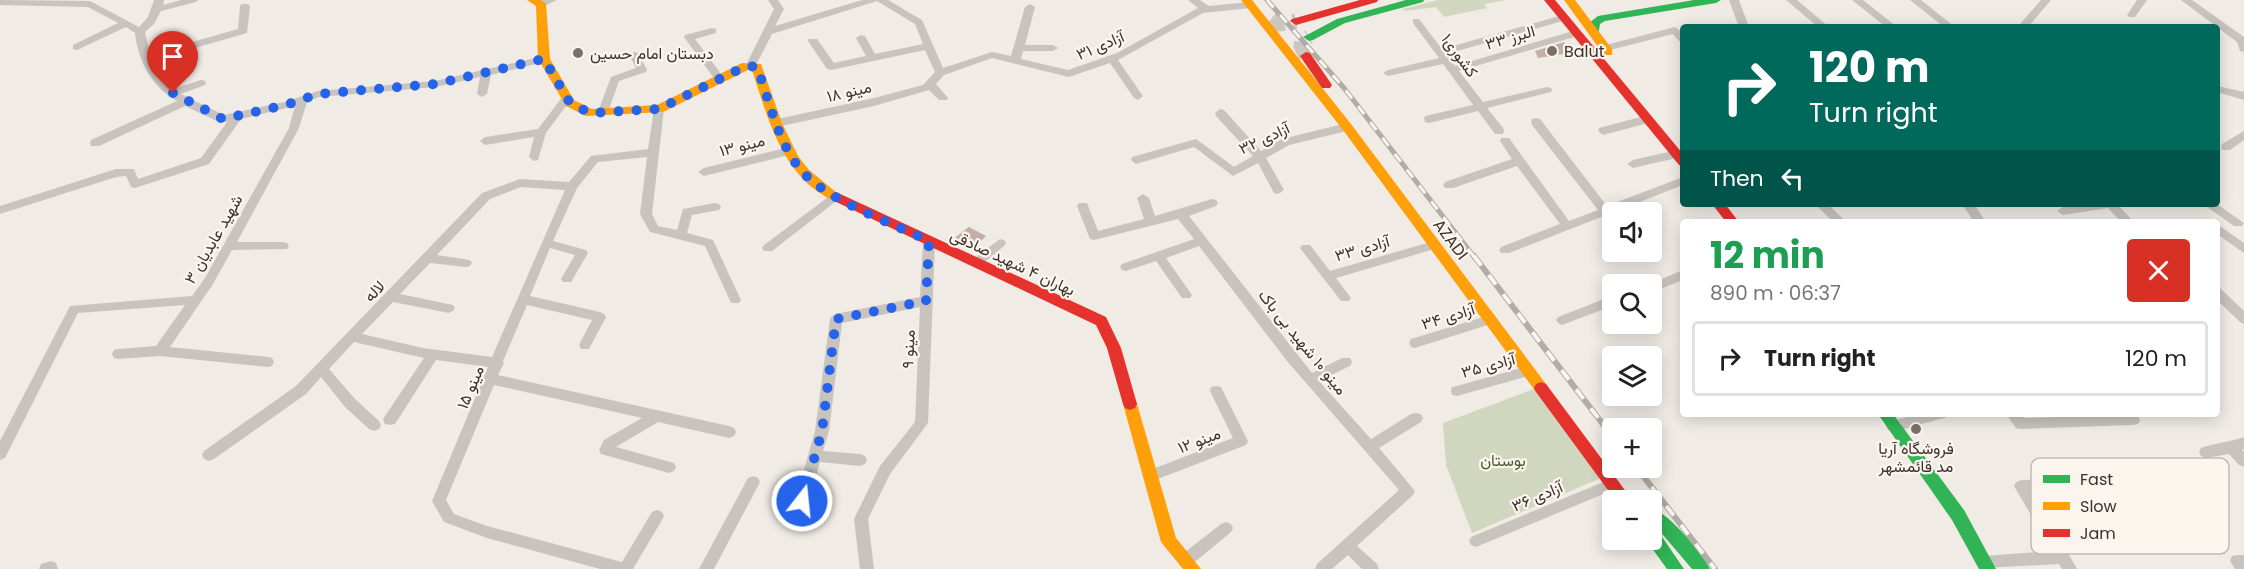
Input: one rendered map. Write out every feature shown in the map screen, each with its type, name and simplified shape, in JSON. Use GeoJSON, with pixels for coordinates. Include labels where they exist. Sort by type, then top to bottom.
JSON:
{"type":"FeatureCollection","features":[{"type":"Feature","properties":{"kind":"main road"},"geometry":{"type":"LineString","coordinates":[[1309,37],[1336,16],[1373,0]]}},
{"type":"Feature","properties":{"kind":"main road"},"geometry":{"type":"LineString","coordinates":[[1296,21],[1336,16],[1419,0]]}},
{"type":"Feature","properties":{"kind":"main road"},"geometry":{"type":"LineString","coordinates":[[1550,0],[1648,119],[1680,152]]}},
{"type":"Feature","properties":{"kind":"main road"},"geometry":{"type":"LineString","coordinates":[[1594,33],[1594,23],[1605,14],[1668,0]]}},
{"type":"Feature","properties":{"kind":"main road"},"geometry":{"type":"LineString","coordinates":[[1570,2],[1605,14],[1716,0]]}},
{"type":"Feature","properties":{"kind":"main road"},"geometry":{"type":"LineString","coordinates":[[541,1],[544,59],[570,103],[590,113],[659,109],[746,66],[750,67]]}},
{"type":"Feature","properties":{"kind":"main road"},"geometry":{"type":"LineString","coordinates":[[1251,2],[1272,18]]}},
{"type":"Feature","properties":{"kind":"main road","name":"AZADI"},"geometry":{"type":"LineString","coordinates":[[1251,2],[1617,490]]}},
{"type":"Feature","properties":{"kind":"main road"},"geometry":{"type":"LineString","coordinates":[[1570,2],[1680,152]]}},
{"type":"Feature","properties":{"kind":"main road"},"geometry":{"type":"LineString","coordinates":[[1306,56],[1332,93],[1332,108]]}},
{"type":"Feature","properties":{"kind":"main road","name":"بهاران ۴ شهید صادقی"},"geometry":{"type":"LineString","coordinates":[[750,67],[757,67],[777,123],[789,151],[801,170],[835,196],[1101,321],[1114,348],[1169,543],[1189,565]]}},
{"type":"Feature","properties":{"kind":"main road"},"geometry":{"type":"LineString","coordinates":[[1720,207],[1730,219]]}},
{"type":"Feature","properties":{"kind":"main road"},"geometry":{"type":"LineString","coordinates":[[1734,207],[1744,219]]}},
{"type":"Feature","properties":{"kind":"main road"},"geometry":{"type":"LineString","coordinates":[[1889,420],[1958,515],[1986,566]]}},
{"type":"Feature","properties":{"kind":"main road"},"geometry":{"type":"LineString","coordinates":[[1662,524],[1702,569]]}},
{"type":"Feature","properties":{"kind":"main road"},"geometry":{"type":"LineString","coordinates":[[1662,550],[1676,569]]}},
{"type":"Feature","properties":{"kind":"street"},"geometry":{"type":"LineString","coordinates":[[140,32],[150,24],[158,4],[193,0]]}},
{"type":"Feature","properties":{"kind":"street"},"geometry":{"type":"LineString","coordinates":[[750,67],[779,9],[773,0]]}},
{"type":"Feature","properties":{"kind":"street"},"geometry":{"type":"LineString","coordinates":[[767,32],[873,0]]}},
{"type":"Feature","properties":{"kind":"street"},"geometry":{"type":"LineString","coordinates":[[881,0],[919,22],[940,73]]}},
{"type":"Feature","properties":{"kind":"street"},"geometry":{"type":"LineString","coordinates":[[1193,0],[1207,9]]}},
{"type":"Feature","properties":{"kind":"street"},"geometry":{"type":"LineString","coordinates":[[1734,0],[1743,24]]}},
{"type":"Feature","properties":{"kind":"street"},"geometry":{"type":"LineString","coordinates":[[1791,0],[1820,24]]}},
{"type":"Feature","properties":{"kind":"street"},"geometry":{"type":"LineString","coordinates":[[1857,0],[1888,24]]}},
{"type":"Feature","properties":{"kind":"street"},"geometry":{"type":"LineString","coordinates":[[1915,0],[1946,24]]}},
{"type":"Feature","properties":{"kind":"street"},"geometry":{"type":"LineString","coordinates":[[2026,24],[2046,0]]}},
{"type":"Feature","properties":{"kind":"street"},"geometry":{"type":"LineString","coordinates":[[2132,15],[2142,0]]}},
{"type":"Feature","properties":{"kind":"street"},"geometry":{"type":"LineString","coordinates":[[2186,0],[2218,24]]}},
{"type":"Feature","properties":{"kind":"street"},"geometry":{"type":"LineString","coordinates":[[0,2],[90,4],[127,23],[140,32],[148,58],[165,88],[223,119],[318,94],[435,84],[544,59]]}},
{"type":"Feature","properties":{"kind":"street","name":"آزادی ۳۱"},"geometry":{"type":"LineString","coordinates":[[928,85],[940,73],[992,55],[1069,74],[1112,58],[1207,9],[1251,2]]}},
{"type":"Feature","properties":{"kind":"street"},"geometry":{"type":"LineString","coordinates":[[148,58],[243,31],[245,6]]}},
{"type":"Feature","properties":{"kind":"street"},"geometry":{"type":"LineString","coordinates":[[1015,61],[1030,7]]}},
{"type":"Feature","properties":{"kind":"street"},"geometry":{"type":"LineString","coordinates":[[1388,73],[1563,18]]}},
{"type":"Feature","properties":{"kind":"street","name":"کشوری۱"},"geometry":{"type":"LineString","coordinates":[[1416,21],[1567,226]]}},
{"type":"Feature","properties":{"kind":"street"},"geometry":{"type":"LineString","coordinates":[[77,47],[127,23]]}},
{"type":"Feature","properties":{"kind":"street"},"geometry":{"type":"LineString","coordinates":[[2220,26],[2243,43]]}},
{"type":"Feature","properties":{"kind":"street"},"geometry":{"type":"LineString","coordinates":[[1606,48],[1675,30],[1680,36]]}},
{"type":"Feature","properties":{"kind":"street"},"geometry":{"type":"LineString","coordinates":[[712,32],[689,37],[720,79]]}},
{"type":"Feature","properties":{"kind":"street","name":"البرز ۳۳"},"geometry":{"type":"LineString","coordinates":[[1452,70],[1576,33]]}},
{"type":"Feature","properties":{"kind":"street"},"geometry":{"type":"LineString","coordinates":[[861,38],[872,58]]}},
{"type":"Feature","properties":{"kind":"street"},"geometry":{"type":"LineString","coordinates":[[813,41],[831,67],[928,46]]}},
{"type":"Feature","properties":{"kind":"street"},"geometry":{"type":"LineString","coordinates":[[1018,48],[1053,48]]}},
{"type":"Feature","properties":{"kind":"street"},"geometry":{"type":"LineString","coordinates":[[603,112],[615,79],[642,70],[634,55]]}},
{"type":"Feature","properties":{"kind":"street"},"geometry":{"type":"LineString","coordinates":[[1112,58],[1138,96]]}},
{"type":"Feature","properties":{"kind":"street"},"geometry":{"type":"LineString","coordinates":[[482,94],[486,73]]}},
{"type":"Feature","properties":{"kind":"street"},"geometry":{"type":"LineString","coordinates":[[173,93],[201,83]]}},
{"type":"Feature","properties":{"kind":"street"},"geometry":{"type":"LineString","coordinates":[[928,85],[943,98]]}},
{"type":"Feature","properties":{"kind":"street","name":"مینو ۱۸"},"geometry":{"type":"LineString","coordinates":[[777,123],[874,102],[928,85]]}},
{"type":"Feature","properties":{"kind":"street"},"geometry":{"type":"LineString","coordinates":[[1429,119],[1547,90]]}},
{"type":"Feature","properties":{"kind":"street"},"geometry":{"type":"LineString","coordinates":[[2220,90],[2244,96]]}},
{"type":"Feature","properties":{"kind":"street"},"geometry":{"type":"LineString","coordinates":[[534,157],[541,132],[567,98]]}},
{"type":"Feature","properties":{"kind":"street","name":"شهید عابدیان ۳"},"geometry":{"type":"LineString","coordinates":[[160,351],[196,300],[229,246],[294,128],[302,100]]}},
{"type":"Feature","properties":{"kind":"street"},"geometry":{"type":"LineString","coordinates":[[95,143],[187,101]]}},
{"type":"Feature","properties":{"kind":"street"},"geometry":{"type":"LineString","coordinates":[[659,109],[646,214],[654,229],[709,243],[735,300]]}},
{"type":"Feature","properties":{"kind":"street"},"geometry":{"type":"LineString","coordinates":[[1220,113],[1260,156],[1278,190]]}},
{"type":"Feature","properties":{"kind":"street"},"geometry":{"type":"LineString","coordinates":[[0,210],[116,173],[130,172],[135,184],[205,160],[237,116]]}},
{"type":"Feature","properties":{"kind":"street"},"geometry":{"type":"LineString","coordinates":[[1603,130],[1648,119]]}},
{"type":"Feature","properties":{"kind":"street"},"geometry":{"type":"LineString","coordinates":[[1536,122],[1602,207]]}},
{"type":"Feature","properties":{"kind":"street","name":"آزادی ۳۲"},"geometry":{"type":"LineString","coordinates":[[1136,160],[1196,143],[1233,172],[1286,142],[1347,127]]}},
{"type":"Feature","properties":{"kind":"street"},"geometry":{"type":"LineString","coordinates":[[485,141],[541,132]]}},
{"type":"Feature","properties":{"kind":"street"},"geometry":{"type":"LineString","coordinates":[[2226,147],[2244,135]]}},
{"type":"Feature","properties":{"kind":"street","name":"مینو ۱۳"},"geometry":{"type":"LineString","coordinates":[[704,172],[789,151]]}},
{"type":"Feature","properties":{"kind":"street","name":"مینو ۱۵"},"geometry":{"type":"LineString","coordinates":[[625,569],[487,532],[449,518],[439,501],[572,186],[595,159],[653,152]]}},
{"type":"Feature","properties":{"kind":"street"},"geometry":{"type":"LineString","coordinates":[[1633,164],[1680,153]]}},
{"type":"Feature","properties":{"kind":"street"},"geometry":{"type":"LineString","coordinates":[[1449,185],[1519,160]]}},
{"type":"Feature","properties":{"kind":"street"},"geometry":{"type":"LineString","coordinates":[[1628,202],[1680,182]]}},
{"type":"Feature","properties":{"kind":"street","name":"لاله"},"geometry":{"type":"LineString","coordinates":[[209,455],[301,390],[486,196],[520,183],[572,186]]}},
{"type":"Feature","properties":{"kind":"street"},"geometry":{"type":"LineString","coordinates":[[768,248],[835,196]]}},
{"type":"Feature","properties":{"kind":"street"},"geometry":{"type":"LineString","coordinates":[[1143,198],[1151,222]]}},
{"type":"Feature","properties":{"kind":"street"},"geometry":{"type":"LineString","coordinates":[[1083,206],[1094,236],[1181,214],[1212,203]]}},
{"type":"Feature","properties":{"kind":"street"},"geometry":{"type":"LineString","coordinates":[[681,236],[687,212],[715,207]]}},
{"type":"Feature","properties":{"kind":"street"},"geometry":{"type":"LineString","coordinates":[[1824,207],[1837,219]]}},
{"type":"Feature","properties":{"kind":"street"},"geometry":{"type":"LineString","coordinates":[[2063,211],[2090,207]]}},
{"type":"Feature","properties":{"kind":"street"},"geometry":{"type":"LineString","coordinates":[[2113,207],[2125,219]]}},
{"type":"Feature","properties":{"kind":"street"},"geometry":{"type":"LineString","coordinates":[[2214,207],[2241,223]]}},
{"type":"Feature","properties":{"kind":"street"},"geometry":{"type":"LineString","coordinates":[[1505,250],[1602,212]]}},
{"type":"Feature","properties":{"kind":"street","name":"مینو ۱۰ شهید بی باک"},"geometry":{"type":"LineString","coordinates":[[1181,214],[1311,379],[1408,491],[1322,569]]}},
{"type":"Feature","properties":{"kind":"street"},"geometry":{"type":"LineString","coordinates":[[2220,227],[2241,223]]}},
{"type":"Feature","properties":{"kind":"street"},"geometry":{"type":"LineString","coordinates":[[2220,230],[2244,249]]}},
{"type":"Feature","properties":{"kind":"street","name":"مینو ۹"},"geometry":{"type":"LineString","coordinates":[[867,569],[861,519],[885,470],[921,423],[929,241]]}},
{"type":"Feature","properties":{"kind":"street"},"geometry":{"type":"LineString","coordinates":[[1126,267],[1202,241]]}},
{"type":"Feature","properties":{"kind":"street"},"geometry":{"type":"LineString","coordinates":[[546,243],[582,252],[567,279]]}},
{"type":"Feature","properties":{"kind":"street"},"geometry":{"type":"LineString","coordinates":[[976,263],[1000,243]]}},
{"type":"Feature","properties":{"kind":"street","name":"آزادی ۳۳"},"geometry":{"type":"LineString","coordinates":[[1345,298],[1327,276],[1434,245]]}},
{"type":"Feature","properties":{"kind":"street"},"geometry":{"type":"LineString","coordinates":[[229,246],[283,246]]}},
{"type":"Feature","properties":{"kind":"street"},"geometry":{"type":"LineString","coordinates":[[1306,248],[1327,276]]}},
{"type":"Feature","properties":{"kind":"street"},"geometry":{"type":"LineString","coordinates":[[1158,256],[1186,295]]}},
{"type":"Feature","properties":{"kind":"street"},"geometry":{"type":"LineString","coordinates":[[429,258],[466,263]]}},
{"type":"Feature","properties":{"kind":"street"},"geometry":{"type":"LineString","coordinates":[[1662,283],[1680,276]]}},
{"type":"Feature","properties":{"kind":"street"},"geometry":{"type":"LineString","coordinates":[[2220,295],[2244,320]]}},
{"type":"Feature","properties":{"kind":"street"},"geometry":{"type":"LineString","coordinates":[[392,297],[449,308]]}},
{"type":"Feature","properties":{"kind":"street"},"geometry":{"type":"LineString","coordinates":[[523,299],[600,317],[585,345]]}},
{"type":"Feature","properties":{"kind":"street"},"geometry":{"type":"LineString","coordinates":[[0,454],[74,309],[196,300]]}},
{"type":"Feature","properties":{"kind":"street"},"geometry":{"type":"LineString","coordinates":[[802,501],[822,431],[836,319],[926,301]]}},
{"type":"Feature","properties":{"kind":"street"},"geometry":{"type":"LineString","coordinates":[[1562,320],[1602,305]]}},
{"type":"Feature","properties":{"kind":"street","name":"آزادی ۳۴"},"geometry":{"type":"LineString","coordinates":[[1415,343],[1490,320]]}},
{"type":"Feature","properties":{"kind":"street"},"geometry":{"type":"LineString","coordinates":[[352,337],[433,354],[498,363]]}},
{"type":"Feature","properties":{"kind":"street"},"geometry":{"type":"LineString","coordinates":[[118,354],[160,351],[268,362]]}},
{"type":"Feature","properties":{"kind":"street"},"geometry":{"type":"LineString","coordinates":[[390,420],[433,354]]}},
{"type":"Feature","properties":{"kind":"street"},"geometry":{"type":"LineString","coordinates":[[1311,379],[1346,362]]}},
{"type":"Feature","properties":{"kind":"street"},"geometry":{"type":"LineString","coordinates":[[322,369],[350,403],[374,425]]}},
{"type":"Feature","properties":{"kind":"street","name":"آزادی ۳۵"},"geometry":{"type":"LineString","coordinates":[[1457,391],[1528,371]]}},
{"type":"Feature","properties":{"kind":"street"},"geometry":{"type":"LineString","coordinates":[[491,379],[729,432]]}},
{"type":"Feature","properties":{"kind":"street","name":"مینو ۱۲"},"geometry":{"type":"LineString","coordinates":[[1150,476],[1241,441],[1216,391]]}},
{"type":"Feature","properties":{"kind":"street"},"geometry":{"type":"LineString","coordinates":[[657,416],[609,444],[606,450],[669,467]]}},
{"type":"Feature","properties":{"kind":"street"},"geometry":{"type":"LineString","coordinates":[[1889,420],[1914,417]]}},
{"type":"Feature","properties":{"kind":"street"},"geometry":{"type":"LineString","coordinates":[[2015,417],[2021,424],[2133,420]]}},
{"type":"Feature","properties":{"kind":"street"},"geometry":{"type":"LineString","coordinates":[[1370,447],[1416,418]]}},
{"type":"Feature","properties":{"kind":"street"},"geometry":{"type":"LineString","coordinates":[[2206,452],[2238,445],[2244,461]]}},
{"type":"Feature","properties":{"kind":"street"},"geometry":{"type":"LineString","coordinates":[[814,456],[860,460]]}},
{"type":"Feature","properties":{"kind":"street"},"geometry":{"type":"LineString","coordinates":[[706,569],[753,482]]}},
{"type":"Feature","properties":{"kind":"street","name":"آزادی ۳۶"},"geometry":{"type":"LineString","coordinates":[[1476,542],[1613,484]]}},
{"type":"Feature","properties":{"kind":"street"},"geometry":{"type":"LineString","coordinates":[[2031,486],[2021,486],[2031,503]]}},
{"type":"Feature","properties":{"kind":"street"},"geometry":{"type":"LineString","coordinates":[[625,569],[657,516]]}},
{"type":"Feature","properties":{"kind":"street"},"geometry":{"type":"LineString","coordinates":[[1189,565],[1226,528]]}},
{"type":"Feature","properties":{"kind":"street"},"geometry":{"type":"LineString","coordinates":[[1348,546],[1372,569]]}},
{"type":"Feature","properties":{"kind":"street"},"geometry":{"type":"LineString","coordinates":[[2243,569],[2237,561],[2244,561]]}},
{"type":"Feature","properties":{"kind":"street"},"geometry":{"type":"LineString","coordinates":[[1986,566],[2067,563]]}},
{"type":"Feature","properties":{"kind":"green space"},"geometry":{"type":"Polygon","coordinates":[[[1438,0],[1505,0],[1484,4],[1487,8],[1444,17],[1436,7],[1404,11],[1403,9],[1438,0]]]}},
{"type":"Feature","properties":{"kind":"green space","name":"بوستان"},"geometry":{"type":"Polygon","coordinates":[[[1534,389],[1601,478],[1472,533],[1446,465],[1443,423],[1534,389]]]}},
{"type":"Feature","properties":{"kind":"building","name":"Balut"},"geometry":{"type":"Polygon","coordinates":[[[1564,42],[1570,53],[1538,58],[1535,51],[1564,42]]]}},
{"type":"Feature","properties":{"kind":"building"},"geometry":{"type":"Polygon","coordinates":[[[969,227],[986,236],[973,249],[953,239],[969,227]]]}},
{"type":"Feature","properties":{"kind":"tunnel"},"geometry":{"type":"LineString","coordinates":[[1272,18],[1279,24],[1296,21]]}},
{"type":"Feature","properties":{"kind":"tunnel"},"geometry":{"type":"LineString","coordinates":[[1306,56],[1301,46],[1302,41],[1309,37]]}},
{"type":"Feature","properties":{"kind":"railway"},"geometry":{"type":"LineString","coordinates":[[1267,0],[1344,88],[1475,258]]}},
{"type":"Feature","properties":{"kind":"railway"},"geometry":{"type":"LineString","coordinates":[[1474,256],[1602,423]]}},
{"type":"Feature","properties":{"kind":"railway"},"geometry":{"type":"LineString","coordinates":[[1645,478],[1715,569]]}},
{"type":"Feature","properties":{"kind":"traffic: fast"},"geometry":{"type":"LineString","coordinates":[[1309,37],[1341,21],[1419,0]]}},
{"type":"Feature","properties":{"kind":"traffic: fast"},"geometry":{"type":"LineString","coordinates":[[1594,33],[1595,23],[1602,18],[1716,0]]}},
{"type":"Feature","properties":{"kind":"traffic: fast"},"geometry":{"type":"LineString","coordinates":[[1887,417],[1958,515],[1988,569]]}},
{"type":"Feature","properties":{"kind":"traffic: fast"},"geometry":{"type":"LineString","coordinates":[[1662,524],[1702,569]]}},
{"type":"Feature","properties":{"kind":"traffic: fast"},"geometry":{"type":"LineString","coordinates":[[1662,550],[1676,569]]}},
{"type":"Feature","properties":{"kind":"traffic: slow"},"geometry":{"type":"LineString","coordinates":[[532,0],[541,4],[544,59],[570,103],[590,113],[659,109],[746,66],[757,67],[776,123],[794,158],[805,174],[819,187],[836,197]]}},
{"type":"Feature","properties":{"kind":"traffic: slow"},"geometry":{"type":"LineString","coordinates":[[1246,0],[1347,127],[1541,388]]}},
{"type":"Feature","properties":{"kind":"traffic: slow"},"geometry":{"type":"LineString","coordinates":[[1569,0],[1608,52]]}},
{"type":"Feature","properties":{"kind":"traffic: slow"},"geometry":{"type":"LineString","coordinates":[[1130,404],[1169,542],[1193,569]]}},
{"type":"Feature","properties":{"kind":"traffic: jam"},"geometry":{"type":"LineString","coordinates":[[1296,21],[1373,0]]}},
{"type":"Feature","properties":{"kind":"traffic: jam"},"geometry":{"type":"LineString","coordinates":[[1549,0],[1680,158]]}},
{"type":"Feature","properties":{"kind":"traffic: jam"},"geometry":{"type":"LineString","coordinates":[[1306,56],[1326,85]]}},
{"type":"Feature","properties":{"kind":"traffic: jam"},"geometry":{"type":"LineString","coordinates":[[836,197],[1101,321],[1114,348],[1130,404]]}},
{"type":"Feature","properties":{"kind":"traffic: jam"},"geometry":{"type":"LineString","coordinates":[[1720,207],[1730,219]]}},
{"type":"Feature","properties":{"kind":"traffic: jam"},"geometry":{"type":"LineString","coordinates":[[1541,388],[1617,490]]}},
{"type":"Feature","properties":{"kind":"place","name":"Balut"},"geometry":{"type":"Point","coordinates":[1552,51]}},
{"type":"Feature","properties":{"kind":"place","name":"دبستان امام حسین"},"geometry":{"type":"Point","coordinates":[578,53]}},
{"type":"Feature","properties":{"kind":"place","name":"فروشگاه آریا مد قائمشهر"},"geometry":{"type":"Point","coordinates":[1916,429]}},
{"type":"Feature","properties":{"kind":"route"},"geometry":{"type":"LineString","coordinates":[[173,93],[223,119],[286,105],[318,94],[399,85],[435,84],[544,59],[570,103],[590,113],[659,109],[746,66],[757,67],[785,144],[801,170],[830,194],[929,241],[926,301],[836,319],[822,431],[802,501]]}}]}
